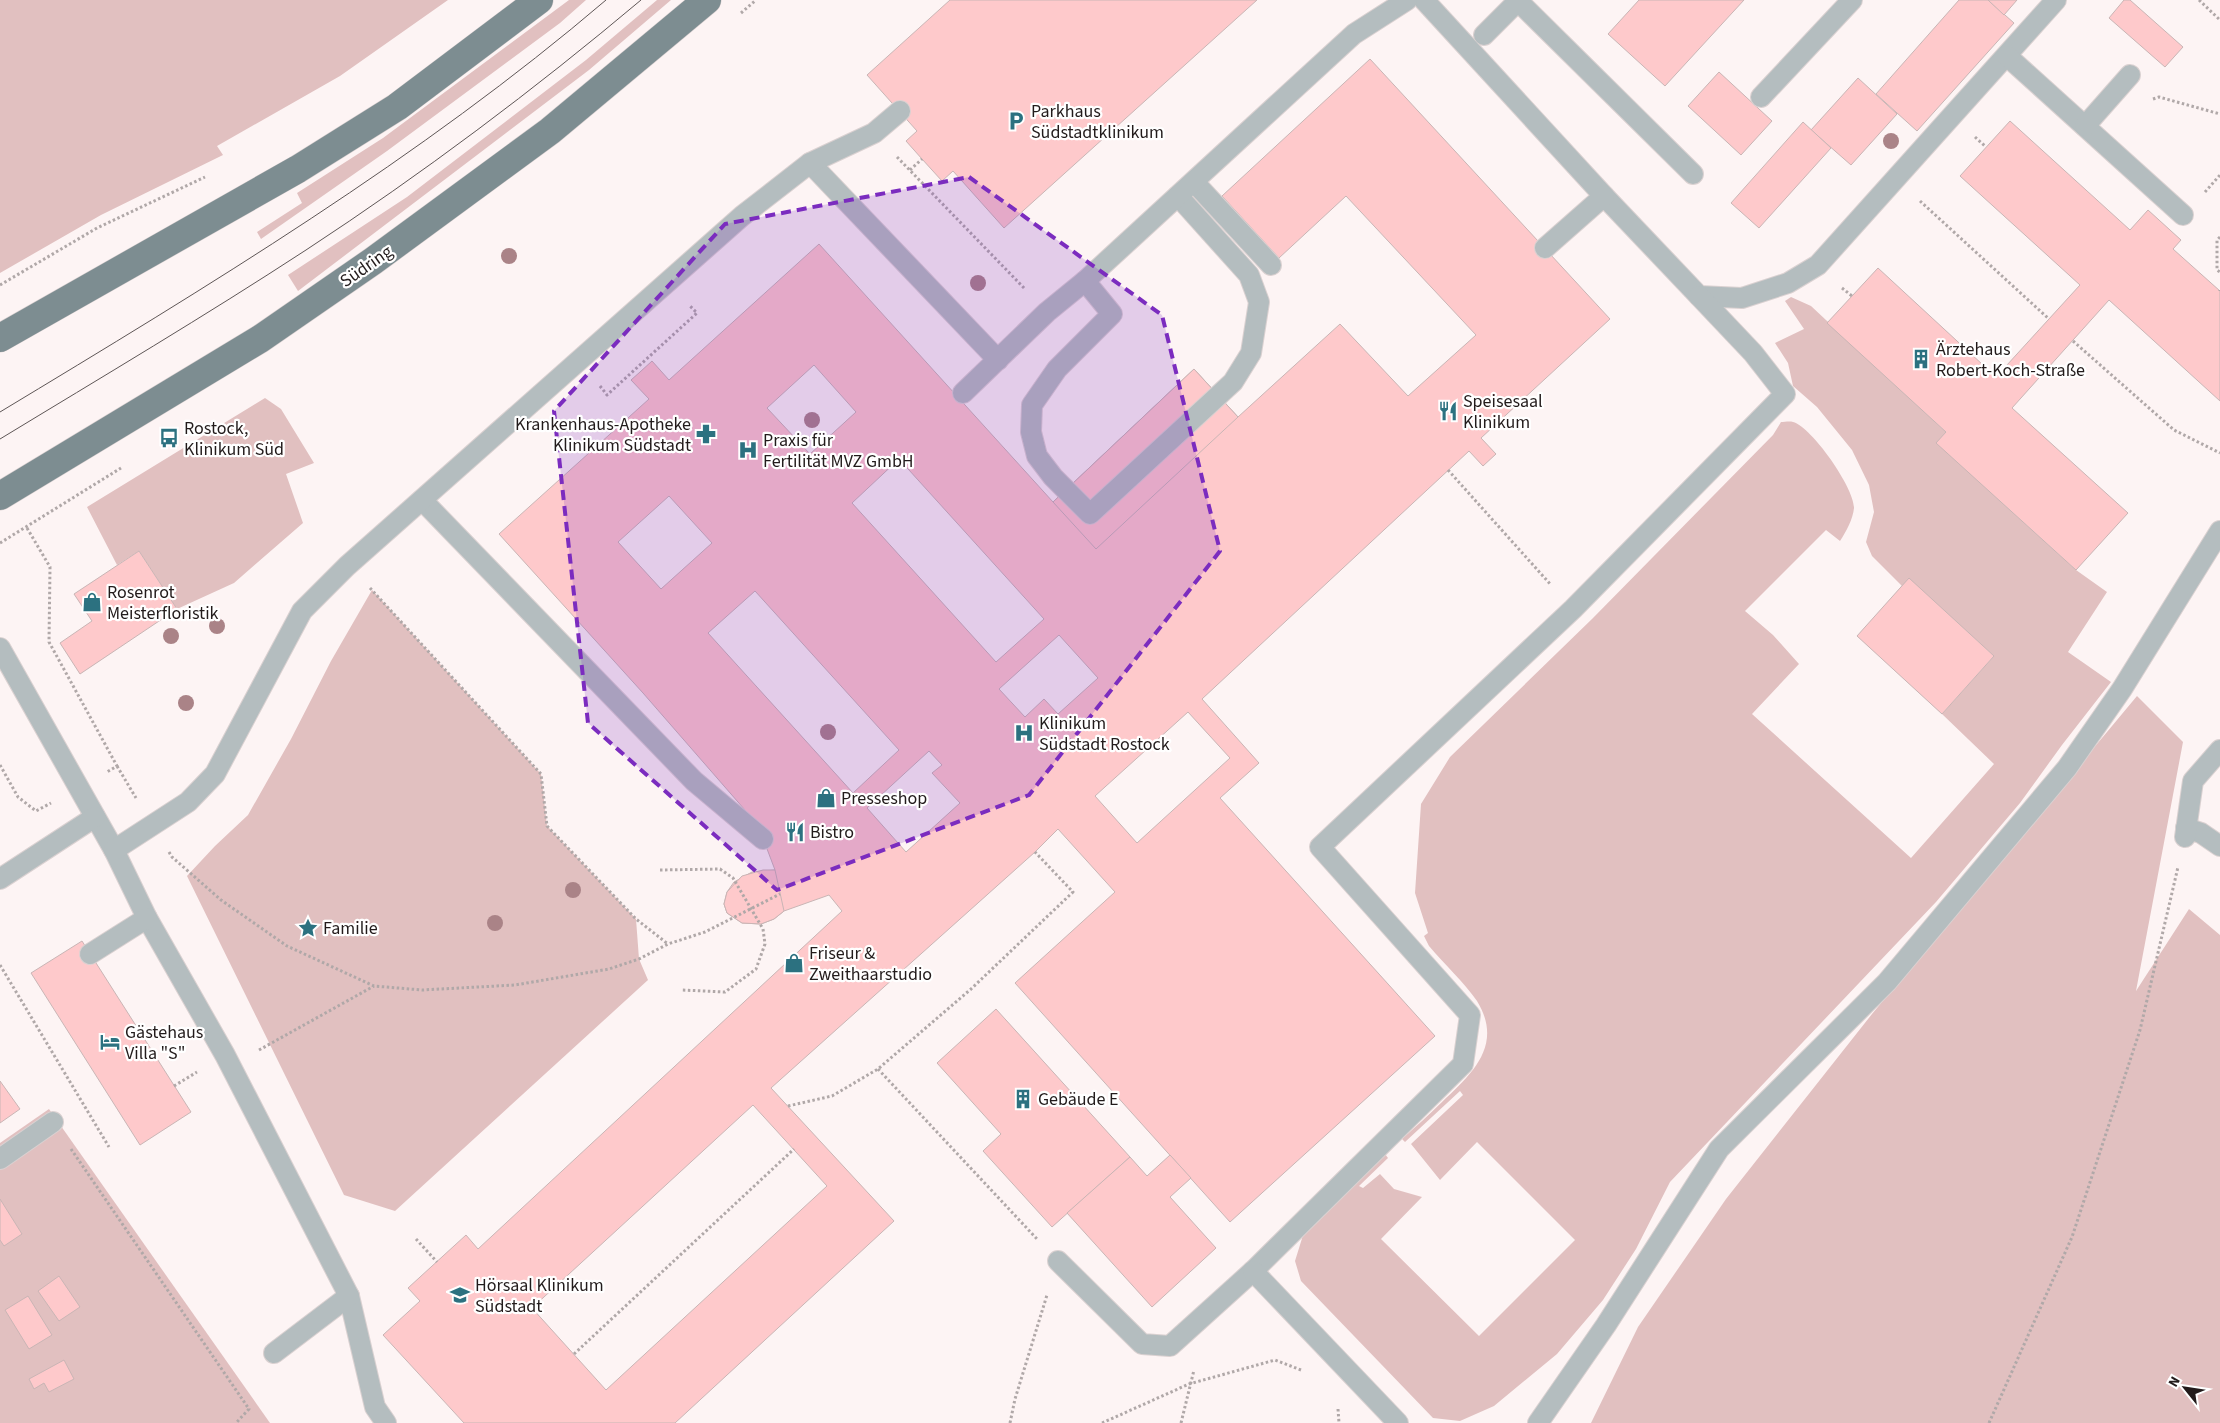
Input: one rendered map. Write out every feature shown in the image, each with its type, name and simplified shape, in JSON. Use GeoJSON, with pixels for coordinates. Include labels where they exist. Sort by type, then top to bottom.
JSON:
{"type":"FeatureCollection","features":[{"type":"Feature","properties":{"kind":"main road"},"geometry":{"type":"LineString","coordinates":[[0,338],[298,169],[356,133],[396,107],[539,0]]}},
{"type":"Feature","properties":{"kind":"main road","name":"Südring"},"geometry":{"type":"LineString","coordinates":[[0,496],[260,339],[373,261],[550,131],[707,0]]}},
{"type":"Feature","properties":{"kind":"lane"},"geometry":{"type":"LineString","coordinates":[[963,393],[1047,312],[1085,281],[1354,34],[1407,0]]}},
{"type":"Feature","properties":{"kind":"lane"},"geometry":{"type":"LineString","coordinates":[[1058,1260],[1142,1344],[1170,1346],[1253,1271],[1464,1064],[1470,1016],[1320,847],[1573,609],[1786,394],[1752,353],[1604,196],[1424,0]]}},
{"type":"Feature","properties":{"kind":"lane"},"geometry":{"type":"LineString","coordinates":[[1761,97],[1852,0]]}},
{"type":"Feature","properties":{"kind":"lane"},"geometry":{"type":"LineString","coordinates":[[1699,296],[1742,298],[1788,284],[1818,265],[2056,0]]}},
{"type":"Feature","properties":{"kind":"lane"},"geometry":{"type":"LineString","coordinates":[[1484,35],[1518,1],[1693,174]]}},
{"type":"Feature","properties":{"kind":"lane"},"geometry":{"type":"LineString","coordinates":[[2007,56],[2183,215]]}},
{"type":"Feature","properties":{"kind":"lane"},"geometry":{"type":"LineString","coordinates":[[2085,126],[2130,75]]}},
{"type":"Feature","properties":{"kind":"lane"},"geometry":{"type":"LineString","coordinates":[[114,850],[188,802],[215,774],[302,610],[347,566],[742,216],[810,163],[874,133],[900,111]]}},
{"type":"Feature","properties":{"kind":"lane"},"geometry":{"type":"LineString","coordinates":[[810,163],[998,360]]}},
{"type":"Feature","properties":{"kind":"lane"},"geometry":{"type":"LineString","coordinates":[[1194,182],[1270,265]]}},
{"type":"Feature","properties":{"kind":"lane"},"geometry":{"type":"LineString","coordinates":[[1085,281],[1112,314],[1057,369],[1032,406],[1031,432],[1037,456],[1053,477],[1090,514],[1233,382],[1251,353],[1259,302],[1249,275],[1178,196]]}},
{"type":"Feature","properties":{"kind":"lane"},"geometry":{"type":"LineString","coordinates":[[1545,248],[1604,196]]}},
{"type":"Feature","properties":{"kind":"lane"},"geometry":{"type":"LineString","coordinates":[[422,500],[694,781],[763,839]]}},
{"type":"Feature","properties":{"kind":"lane"},"geometry":{"type":"LineString","coordinates":[[1538,1423],[1606,1325],[1719,1149],[1887,982],[2067,768],[2122,690],[2220,531]]}},
{"type":"Feature","properties":{"kind":"lane"},"geometry":{"type":"LineString","coordinates":[[0,648],[114,850],[147,918],[230,1066],[349,1296],[375,1407],[386,1423]]}},
{"type":"Feature","properties":{"kind":"lane"},"geometry":{"type":"LineString","coordinates":[[2220,750],[2193,781],[2185,832],[2201,833],[2220,846]]}},
{"type":"Feature","properties":{"kind":"lane"},"geometry":{"type":"LineString","coordinates":[[0,879],[95,817]]}},
{"type":"Feature","properties":{"kind":"lane"},"geometry":{"type":"LineString","coordinates":[[90,954],[147,918]]}},
{"type":"Feature","properties":{"kind":"lane"},"geometry":{"type":"LineString","coordinates":[[0,1159],[53,1122]]}},
{"type":"Feature","properties":{"kind":"lane"},"geometry":{"type":"LineString","coordinates":[[1253,1271],[1398,1423]]}},
{"type":"Feature","properties":{"kind":"lane"},"geometry":{"type":"LineString","coordinates":[[274,1353],[349,1296]]}},
{"type":"Feature","properties":{"kind":"path"},"geometry":{"type":"LineString","coordinates":[[2198,0],[2220,20]]}},
{"type":"Feature","properties":{"kind":"path"},"geometry":{"type":"LineString","coordinates":[[2150,100],[2159,97],[2220,114]]}},
{"type":"Feature","properties":{"kind":"path"},"geometry":{"type":"LineString","coordinates":[[874,133],[1047,312]]}},
{"type":"Feature","properties":{"kind":"path"},"geometry":{"type":"LineString","coordinates":[[910,170],[922,159]]}},
{"type":"Feature","properties":{"kind":"path"},"geometry":{"type":"LineString","coordinates":[[0,285],[97,228],[208,176]]}},
{"type":"Feature","properties":{"kind":"path"},"geometry":{"type":"LineString","coordinates":[[1895,179],[2049,319]]}},
{"type":"Feature","properties":{"kind":"path"},"geometry":{"type":"LineString","coordinates":[[2220,237],[2217,240],[2217,270],[2220,272]]}},
{"type":"Feature","properties":{"kind":"path"},"geometry":{"type":"LineString","coordinates":[[607,395],[697,313],[690,306],[684,312]]}},
{"type":"Feature","properties":{"kind":"path"},"geometry":{"type":"LineString","coordinates":[[2073,341],[2174,430],[2220,453]]}},
{"type":"Feature","properties":{"kind":"path"},"geometry":{"type":"LineString","coordinates":[[636,369],[640,372]]}},
{"type":"Feature","properties":{"kind":"path"},"geometry":{"type":"LineString","coordinates":[[1448,470],[1573,609]]}},
{"type":"Feature","properties":{"kind":"path"},"geometry":{"type":"LineString","coordinates":[[27,528],[50,567],[49,642],[117,766],[172,857],[221,900],[287,946],[374,986],[422,990],[515,985],[609,968],[639,959],[668,944],[705,932],[780,894]]}},
{"type":"Feature","properties":{"kind":"path"},"geometry":{"type":"LineString","coordinates":[[347,566],[372,590],[541,774],[547,826],[636,919],[668,944]]}},
{"type":"Feature","properties":{"kind":"path"},"geometry":{"type":"LineString","coordinates":[[0,765],[18,797],[36,811],[117,766]]}},
{"type":"Feature","properties":{"kind":"path"},"geometry":{"type":"LineString","coordinates":[[1989,1423],[2072,1237],[2140,1030],[2185,832]]}},
{"type":"Feature","properties":{"kind":"path"},"geometry":{"type":"LineString","coordinates":[[788,1106],[832,1096],[878,1070],[971,989],[1073,892],[1035,852]]}},
{"type":"Feature","properties":{"kind":"path"},"geometry":{"type":"LineString","coordinates":[[660,870],[720,869],[733,878],[763,929],[765,944],[756,969],[725,992],[682,990]]}},
{"type":"Feature","properties":{"kind":"path"},"geometry":{"type":"LineString","coordinates":[[0,965],[109,1147]]}},
{"type":"Feature","properties":{"kind":"path"},"geometry":{"type":"LineString","coordinates":[[230,1066],[374,986]]}},
{"type":"Feature","properties":{"kind":"path"},"geometry":{"type":"LineString","coordinates":[[878,1070],[1058,1260],[1015,1399],[1010,1423]]}},
{"type":"Feature","properties":{"kind":"path"},"geometry":{"type":"LineString","coordinates":[[53,1122],[249,1409],[236,1423]]}},
{"type":"Feature","properties":{"kind":"path"},"geometry":{"type":"LineString","coordinates":[[574,1354],[794,1149]]}},
{"type":"Feature","properties":{"kind":"path"},"geometry":{"type":"LineString","coordinates":[[416,1239],[437,1262]]}},
{"type":"Feature","properties":{"kind":"path"},"geometry":{"type":"LineString","coordinates":[[1102,1423],[1189,1384],[1275,1360],[1306,1372]]}},
{"type":"Feature","properties":{"kind":"path"},"geometry":{"type":"LineString","coordinates":[[1337,1406],[1340,1423]]}},
{"type":"Feature","properties":{"kind":"highlighted area"},"geometry":{"type":"Polygon","coordinates":[[[969,177],[1162,315],[1220,551],[1029,795],[777,890],[588,723],[554,411],[725,224],[969,177]]]}},
{"type":"Feature","properties":{"kind":"shaded area"},"geometry":{"type":"Polygon","coordinates":[[[0,0],[448,0],[340,76],[217,146],[223,155],[101,215],[0,273],[0,0]]]}},
{"type":"Feature","properties":{"kind":"shaded area"},"geometry":{"type":"Polygon","coordinates":[[[569,0],[586,0],[560,23],[387,151],[261,239],[257,232],[302,203],[297,193],[383,138],[569,0]]]}},
{"type":"Feature","properties":{"kind":"shaded area"},"geometry":{"type":"Polygon","coordinates":[[[657,0],[671,0],[589,70],[298,291],[288,275],[407,197],[586,60],[657,0]]]}},
{"type":"Feature","properties":{"kind":"shaded area"},"geometry":{"type":"Polygon","coordinates":[[[1791,297],[1811,306],[1946,432],[1937,443],[2076,570],[2107,592],[2068,652],[2111,682],[2020,803],[1936,902],[1670,1182],[1636,1249],[1603,1300],[1557,1354],[1494,1406],[1460,1421],[1433,1418],[1301,1281],[1295,1261],[1304,1232],[1385,1154],[1388,1158],[1359,1186],[1363,1188],[1380,1174],[1394,1189],[1422,1197],[1381,1239],[1479,1336],[1575,1240],[1477,1142],[1440,1180],[1411,1144],[1463,1095],[1460,1091],[1405,1142],[1402,1139],[1464,1081],[1481,1058],[1486,1045],[1487,1031],[1484,1017],[1477,1001],[1429,946],[1424,936],[1428,933],[1415,893],[1421,804],[1450,757],[1593,618],[1773,435],[1781,422],[1793,422],[1811,435],[1831,460],[1848,487],[1854,508],[1849,525],[1840,541],[1826,530],[1745,611],[1773,635],[1799,664],[1752,714],[1911,858],[1994,764],[1942,714],[1994,656],[1909,579],[1902,586],[1872,556],[1866,542],[1874,512],[1869,485],[1852,450],[1817,407],[1793,386],[1788,363],[1775,343],[1804,329],[1785,301],[1791,297]]]}},
{"type":"Feature","properties":{"kind":"shaded area"},"geometry":{"type":"Polygon","coordinates":[[[265,398],[281,409],[314,463],[286,474],[303,523],[234,583],[177,609],[139,551],[117,565],[87,507],[265,398]]]}},
{"type":"Feature","properties":{"kind":"shaded area"},"geometry":{"type":"Polygon","coordinates":[[[372,590],[541,774],[547,826],[636,919],[639,959],[648,980],[395,1211],[344,1195],[187,876],[248,815],[291,739],[331,661],[372,590]]]}},
{"type":"Feature","properties":{"kind":"shaded area"},"geometry":{"type":"Polygon","coordinates":[[[2137,696],[2183,742],[2136,991],[2189,909],[2220,935],[2220,1423],[1591,1423],[1638,1327],[1726,1199],[1872,1014],[2137,696]]]}},
{"type":"Feature","properties":{"kind":"shaded area"},"geometry":{"type":"Polygon","coordinates":[[[49,1109],[270,1423],[0,1423],[0,1143],[49,1109]]]}},
{"type":"Feature","properties":{"kind":"building","name":"Parkhaus Südstadtklinikum"},"geometry":{"type":"Polygon","coordinates":[[[950,0],[1257,0],[1004,228],[953,171],[942,181],[922,159],[906,141],[917,131],[867,75],[950,0]]]}},
{"type":"Feature","properties":{"kind":"building"},"geometry":{"type":"Polygon","coordinates":[[[1639,0],[1744,0],[1665,86],[1608,34],[1639,0]]]}},
{"type":"Feature","properties":{"kind":"building"},"geometry":{"type":"Polygon","coordinates":[[[1959,0],[1988,0],[2014,23],[1917,131],[1876,94],[1959,0]]]}},
{"type":"Feature","properties":{"kind":"building"},"geometry":{"type":"Polygon","coordinates":[[[1988,0],[2017,0],[2004,15],[1988,0]]]}},
{"type":"Feature","properties":{"kind":"building"},"geometry":{"type":"Polygon","coordinates":[[[2124,0],[2130,0],[2183,47],[2165,67],[2109,18],[2124,0]]]}},
{"type":"Feature","properties":{"kind":"building","name":"Klinikum Südstadt Rostock"},"geometry":{"type":"Polygon","coordinates":[[[1370,59],[1610,319],[1481,438],[1496,454],[1483,466],[1469,451],[1202,699],[1259,763],[1220,798],[1435,1036],[1230,1222],[1015,983],[1115,892],[1058,829],[1035,852],[771,1088],[894,1221],[675,1423],[464,1423],[383,1335],[420,1301],[408,1288],[466,1235],[478,1249],[842,911],[829,895],[784,911],[774,919],[761,924],[742,923],[727,913],[724,904],[727,892],[734,882],[752,872],[775,870],[758,825],[643,693],[499,534],[649,399],[631,380],[652,361],[669,380],[819,244],[1053,502],[1194,369],[1238,417],[1340,324],[1408,396],[1476,335],[1346,196],[1279,258],[1222,196],[1370,59]],[[814,365],[767,408],[810,454],[856,412],[814,365]],[[899,459],[852,503],[996,662],[1044,619],[899,459]],[[669,496],[618,542],[661,589],[712,543],[669,496]],[[755,591],[708,633],[853,793],[899,750],[755,591]],[[1059,635],[999,689],[1025,717],[1044,699],[1058,714],[1098,678],[1059,635]],[[1188,712],[1095,796],[1137,843],[1230,758],[1188,712]],[[929,751],[867,808],[906,852],[960,803],[932,773],[942,765],[929,751]],[[753,1105],[532,1308],[606,1390],[827,1186],[753,1105]]]}},
{"type":"Feature","properties":{"kind":"building"},"geometry":{"type":"Polygon","coordinates":[[[1719,72],[1772,121],[1741,155],[1688,106],[1719,72]]]}},
{"type":"Feature","properties":{"kind":"building"},"geometry":{"type":"Polygon","coordinates":[[[1858,78],[1897,114],[1851,165],[1811,130],[1858,78]]]}},
{"type":"Feature","properties":{"kind":"building","name":"Ärztehaus Robert-Koch-Straße"},"geometry":{"type":"Polygon","coordinates":[[[2010,121],[2130,230],[2148,210],[2181,240],[2173,249],[2220,291],[2220,401],[2109,300],[2012,408],[2128,513],[2076,570],[1936,443],[1946,432],[1827,323],[1878,268],[1996,377],[2080,285],[1960,176],[2010,121]]]}},
{"type":"Feature","properties":{"kind":"building"},"geometry":{"type":"Polygon","coordinates":[[[1803,122],[1831,148],[1759,228],[1731,203],[1803,122]]]}},
{"type":"Feature","properties":{"kind":"building"},"geometry":{"type":"Polygon","coordinates":[[[1194,369],[1238,417],[1096,549],[1053,502],[1194,369]]]}},
{"type":"Feature","properties":{"kind":"building"},"geometry":{"type":"Polygon","coordinates":[[[139,551],[177,609],[80,674],[60,643],[92,621],[74,594],[139,551]]]}},
{"type":"Feature","properties":{"kind":"building"},"geometry":{"type":"Polygon","coordinates":[[[1909,578],[1994,656],[1942,714],[1857,636],[1909,578]]]}},
{"type":"Feature","properties":{"kind":"building"},"geometry":{"type":"Polygon","coordinates":[[[763,870],[775,870],[784,911],[774,919],[761,924],[742,923],[727,913],[724,904],[727,892],[742,876],[763,870]]]}},
{"type":"Feature","properties":{"kind":"building","name":"Gästehaus Villa \"S\""},"geometry":{"type":"Polygon","coordinates":[[[82,941],[191,1112],[140,1145],[31,973],[82,941]]]}},
{"type":"Feature","properties":{"kind":"building","name":"Gebäude E"},"geometry":{"type":"Polygon","coordinates":[[[996,1009],[1130,1157],[1052,1227],[983,1151],[1001,1134],[937,1063],[996,1009]]]}},
{"type":"Feature","properties":{"kind":"building"},"geometry":{"type":"Polygon","coordinates":[[[0,1081],[20,1109],[0,1123],[0,1081]]]}},
{"type":"Feature","properties":{"kind":"building"},"geometry":{"type":"Polygon","coordinates":[[[1170,1155],[1191,1178],[1170,1197],[1216,1248],[1152,1307],[1067,1213],[1130,1157],[1147,1176],[1170,1155]]]}},
{"type":"Feature","properties":{"kind":"building"},"geometry":{"type":"Polygon","coordinates":[[[0,1199],[22,1234],[4,1246],[0,1240],[0,1199]]]}},
{"type":"Feature","properties":{"kind":"building"},"geometry":{"type":"Polygon","coordinates":[[[59,1276],[80,1307],[59,1321],[38,1291],[59,1276]]]}},
{"type":"Feature","properties":{"kind":"building"},"geometry":{"type":"Polygon","coordinates":[[[28,1296],[52,1335],[29,1349],[5,1310],[28,1296]]]}},
{"type":"Feature","properties":{"kind":"building"},"geometry":{"type":"Polygon","coordinates":[[[64,1360],[74,1379],[49,1392],[44,1383],[34,1389],[29,1379],[64,1360]]]}},
{"type":"Feature","properties":{"kind":"tram line"},"geometry":{"type":"LineString","coordinates":[[0,412],[234,268],[388,167],[535,58],[606,0]]}},
{"type":"Feature","properties":{"kind":"tram line"},"geometry":{"type":"LineString","coordinates":[[0,439],[230,299],[392,192],[519,99],[641,0]]}},
{"type":"Feature","properties":{"kind":"place","name":"Parkhaus Südstadtklinikum"},"geometry":{"type":"Point","coordinates":[1016,121]}},
{"type":"Feature","properties":{"kind":"place","name":"Ärztehaus Robert-Koch-Straße"},"geometry":{"type":"Point","coordinates":[1921,359]}},
{"type":"Feature","properties":{"kind":"place","name":"Speisesaal Klinikum"},"geometry":{"type":"Point","coordinates":[1448,411]}},
{"type":"Feature","properties":{"kind":"place","name":"Krankenhaus-Apotheke Klinikum Südstadt"},"geometry":{"type":"Point","coordinates":[706,434]}},
{"type":"Feature","properties":{"kind":"place","name":"Rostock, Klinikum Süd"},"geometry":{"type":"Point","coordinates":[169,438]}},
{"type":"Feature","properties":{"kind":"place","name":"Praxis für Fertilität MVZ GmbH"},"geometry":{"type":"Point","coordinates":[748,450]}},
{"type":"Feature","properties":{"kind":"place","name":"Rosenrot Meisterfloristik"},"geometry":{"type":"Point","coordinates":[92,602]}},
{"type":"Feature","properties":{"kind":"place","name":"Klinikum Südstadt Rostock"},"geometry":{"type":"Point","coordinates":[1024,733]}},
{"type":"Feature","properties":{"kind":"place","name":"Presseshop"},"geometry":{"type":"Point","coordinates":[826,798]}},
{"type":"Feature","properties":{"kind":"place","name":"Bistro"},"geometry":{"type":"Point","coordinates":[795,832]}},
{"type":"Feature","properties":{"kind":"place","name":"Familie"},"geometry":{"type":"Point","coordinates":[308,928]}},
{"type":"Feature","properties":{"kind":"place","name":"Friseur & Zweithaarstudio"},"geometry":{"type":"Point","coordinates":[794,963]}},
{"type":"Feature","properties":{"kind":"place","name":"Gästehaus Villa \"S\""},"geometry":{"type":"Point","coordinates":[110,1042]}},
{"type":"Feature","properties":{"kind":"place","name":"Gebäude E"},"geometry":{"type":"Point","coordinates":[1023,1099]}},
{"type":"Feature","properties":{"kind":"place","name":"Hörsaal Klinikum Südstadt"},"geometry":{"type":"Point","coordinates":[460,1295]}}]}
